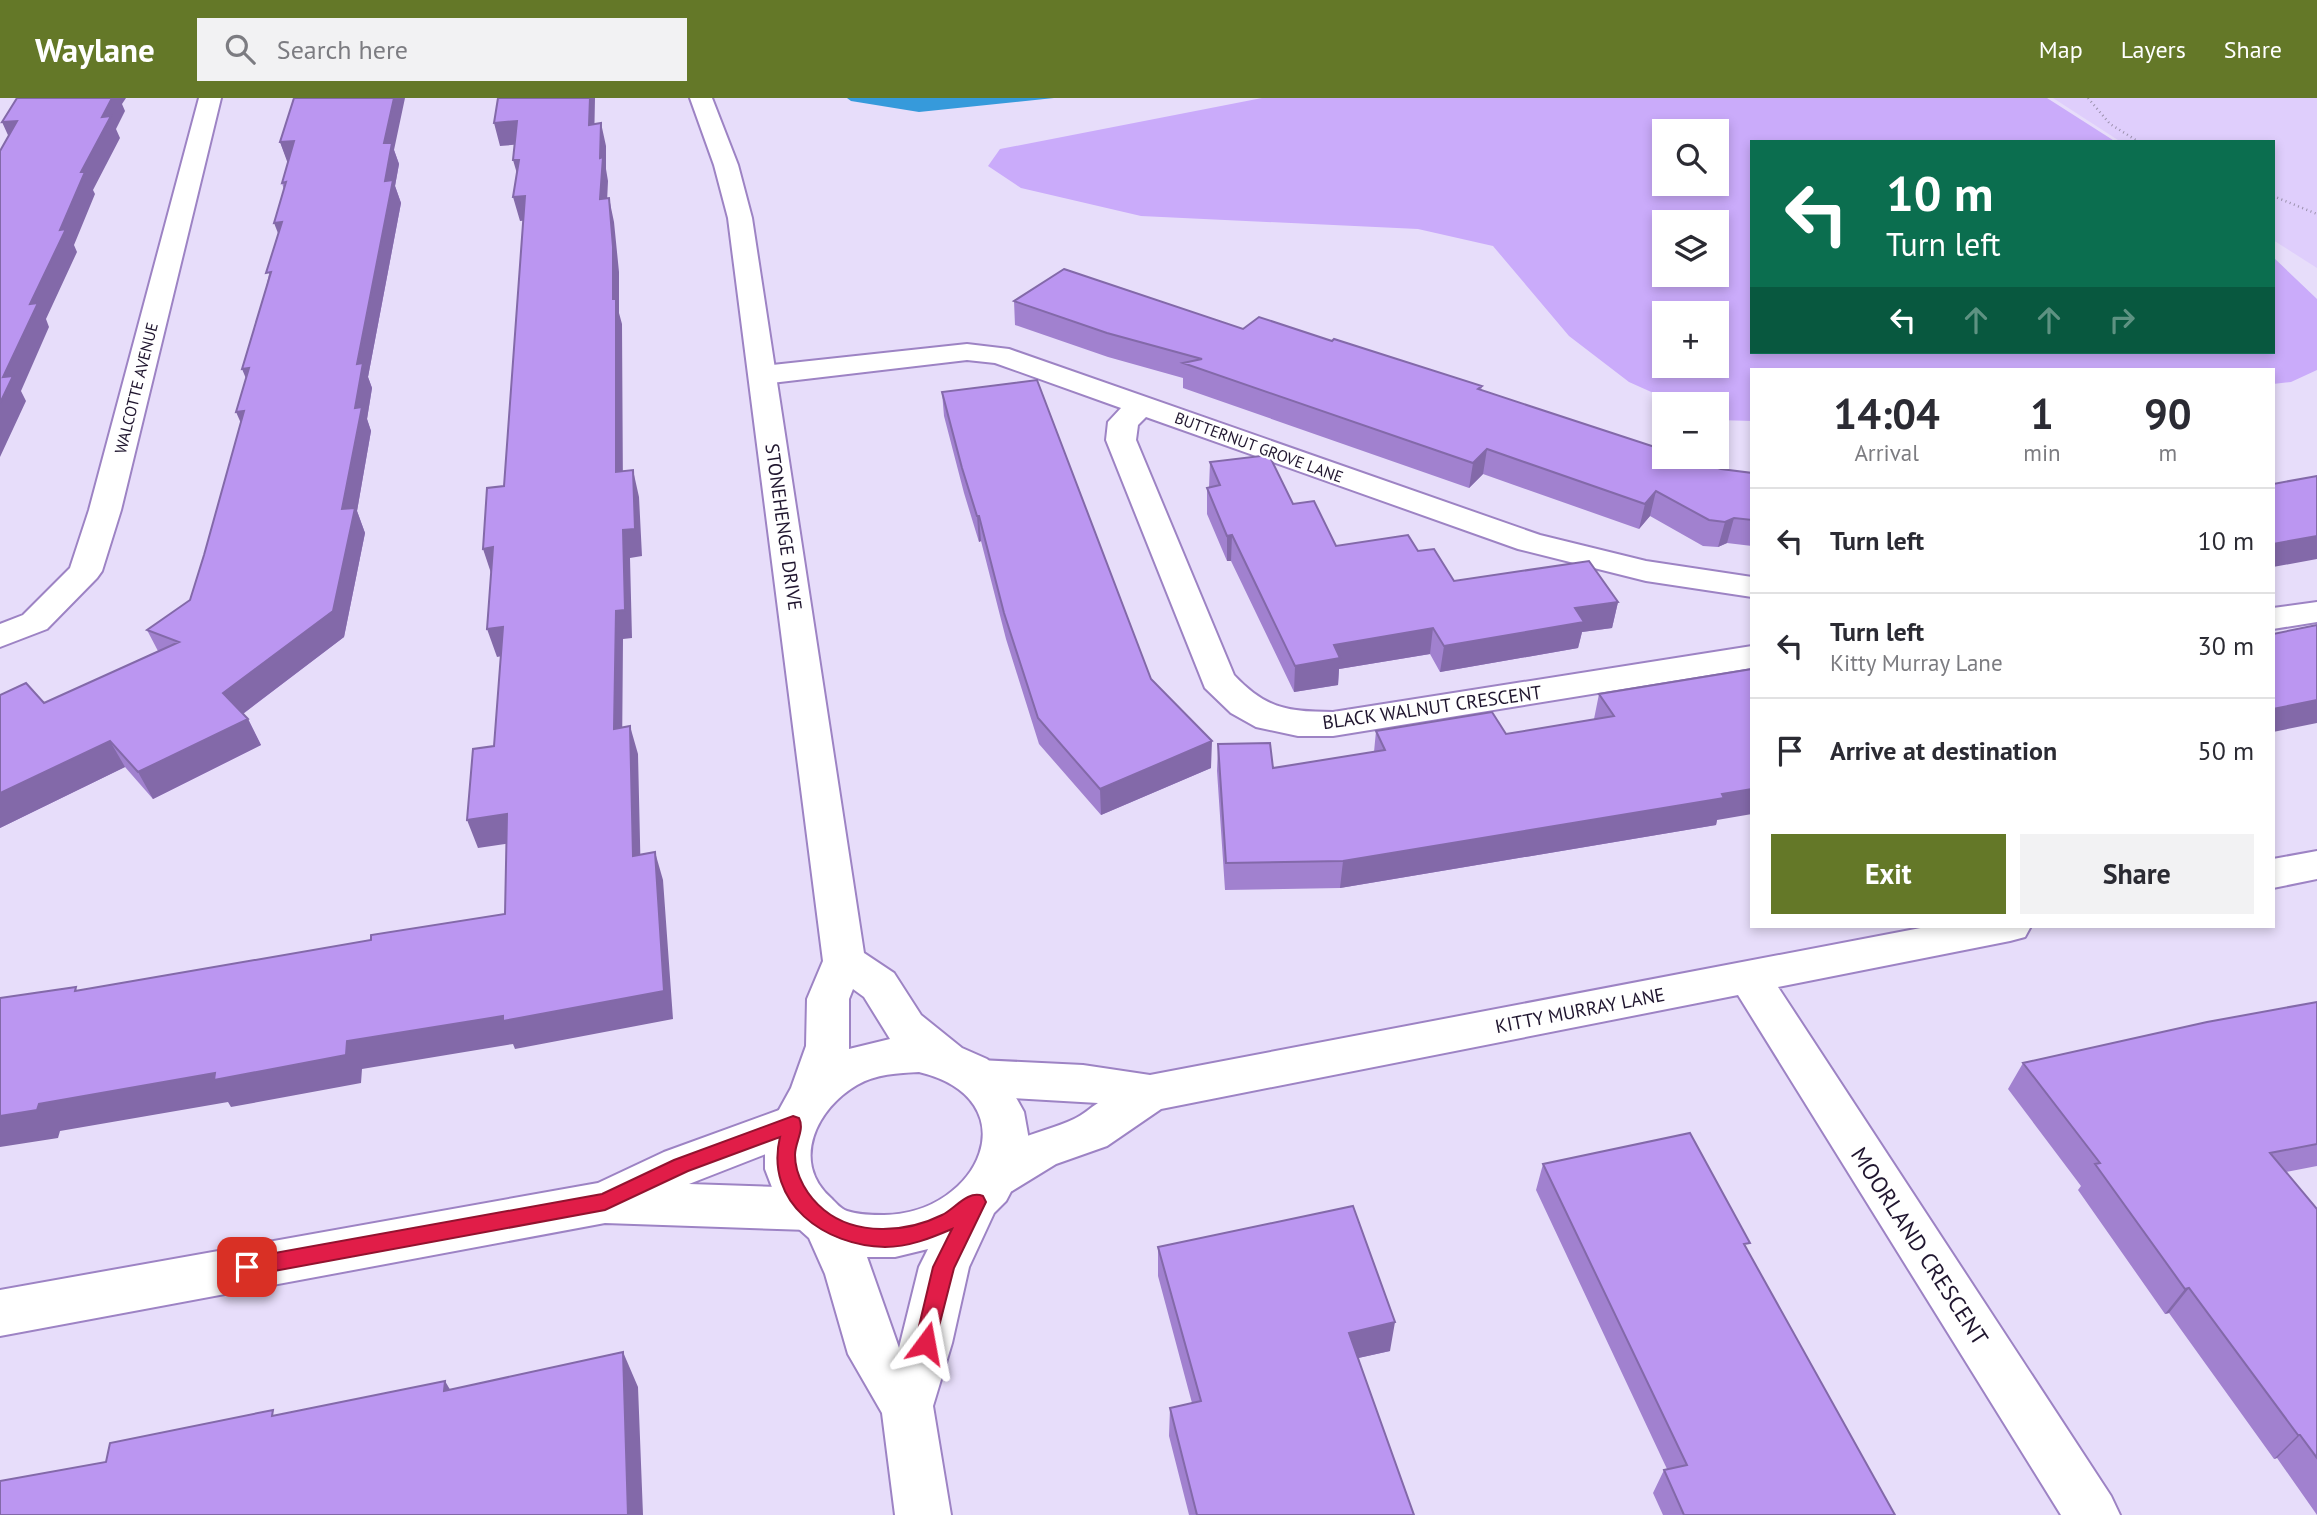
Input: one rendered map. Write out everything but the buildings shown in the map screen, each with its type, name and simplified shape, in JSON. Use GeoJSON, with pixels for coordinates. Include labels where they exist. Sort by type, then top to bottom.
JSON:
{"type":"FeatureCollection","features":[{"type":"Feature","properties":{"kind":"street","name":"WALCOTTE AVENUE"},"geometry":{"type":"LineString","coordinates":[[0,636],[35,622],[85,571],[104,510],[210,98]]}},
{"type":"Feature","properties":{"kind":"street","name":"STONEHENGE DRIVE"},"geometry":{"type":"LineString","coordinates":[[701,98],[726,165],[740,218],[845,961]]}},
{"type":"Feature","properties":{"kind":"street","name":"BUTTERNUT GROVE LANE"},"geometry":{"type":"LineString","coordinates":[[763,376],[967,352],[1017,360],[1529,542],[1646,571],[1750,587]]}},
{"type":"Feature","properties":{"kind":"street","name":"BLACK WALNUT CRESCENT"},"geometry":{"type":"LineString","coordinates":[[1142,405],[1123,422],[1121,440],[1218,680],[1237,702],[1266,717],[1296,724],[1334,724],[1750,657]]}},
{"type":"Feature","properties":{"kind":"street"},"geometry":{"type":"LineString","coordinates":[[2275,619],[2317,612]]}},
{"type":"Feature","properties":{"kind":"street"},"geometry":{"type":"LineString","coordinates":[[2275,874],[2317,865]]}},
{"type":"Feature","properties":{"kind":"street","name":"KITTY MURRAY LANE"},"geometry":{"type":"LineString","coordinates":[[963,1069],[1150,1093],[2000,928]]}},
{"type":"Feature","properties":{"kind":"street"},"geometry":{"type":"LineString","coordinates":[[907,1406],[926,1343],[944,1267],[1005,1150],[1005,1124],[997,1099],[963,1069],[906,1027],[879,985],[845,961],[828,999],[828,1046],[785,1154],[791,1183],[818,1217],[850,1274],[874,1354],[907,1406],[923,1515]]}},
{"type":"Feature","properties":{"kind":"street","name":"MOORLAND CRESCENT"},"geometry":{"type":"LineString","coordinates":[[1749,977],[2092,1515]]}},
{"type":"Feature","properties":{"kind":"street"},"geometry":{"type":"LineString","coordinates":[[605,1202],[802,1110],[832,1077],[860,1063],[890,1056],[919,1055],[963,1069]]}},
{"type":"Feature","properties":{"kind":"street","name":"KITTY MURRAY LANE"},"geometry":{"type":"LineString","coordinates":[[986,1189],[1040,1150],[1090,1132],[1150,1093]]}},
{"type":"Feature","properties":{"kind":"street"},"geometry":{"type":"LineString","coordinates":[[0,1313],[605,1202],[818,1217],[856,1235],[887,1238],[909,1235],[951,1220],[986,1189]]}},
{"type":"Feature","properties":{"kind":"path"},"geometry":{"type":"LineString","coordinates":[[2088,98],[2111,127],[2135,140]]}},
{"type":"Feature","properties":{"kind":"path"},"geometry":{"type":"LineString","coordinates":[[2275,197],[2317,214]]}},
{"type":"Feature","properties":{"kind":"shaded area"},"geometry":{"type":"Polygon","coordinates":[[[1262,98],[2047,98],[2113,140],[1750,140],[1750,354],[2275,354],[2275,259],[2317,299],[2317,370],[2291,382],[2275,384],[2275,368],[1750,368],[1750,421],[1729,420],[1729,392],[1652,392],[1629,382],[1569,336],[1493,246],[1418,229],[1141,216],[1021,188],[988,166],[1000,149],[1262,98]]]}},
{"type":"Feature","properties":{"kind":"shaded area"},"geometry":{"type":"Polygon","coordinates":[[[2053,98],[2317,98],[2317,268],[2275,241],[2275,140],[2118,140],[2053,98]]]}},
{"type":"Feature","properties":{"kind":"water"},"geometry":{"type":"Polygon","coordinates":[[[847,98],[1054,98],[919,112],[851,101],[847,98]]]}},
{"type":"Feature","properties":{"kind":"route"},"geometry":{"type":"LineString","coordinates":[[247,1267],[605,1202],[681,1166],[793,1124],[785,1154],[791,1183],[808,1209],[827,1224],[856,1235],[887,1238],[920,1233],[951,1220],[976,1202],[944,1267],[926,1343]]}}]}
